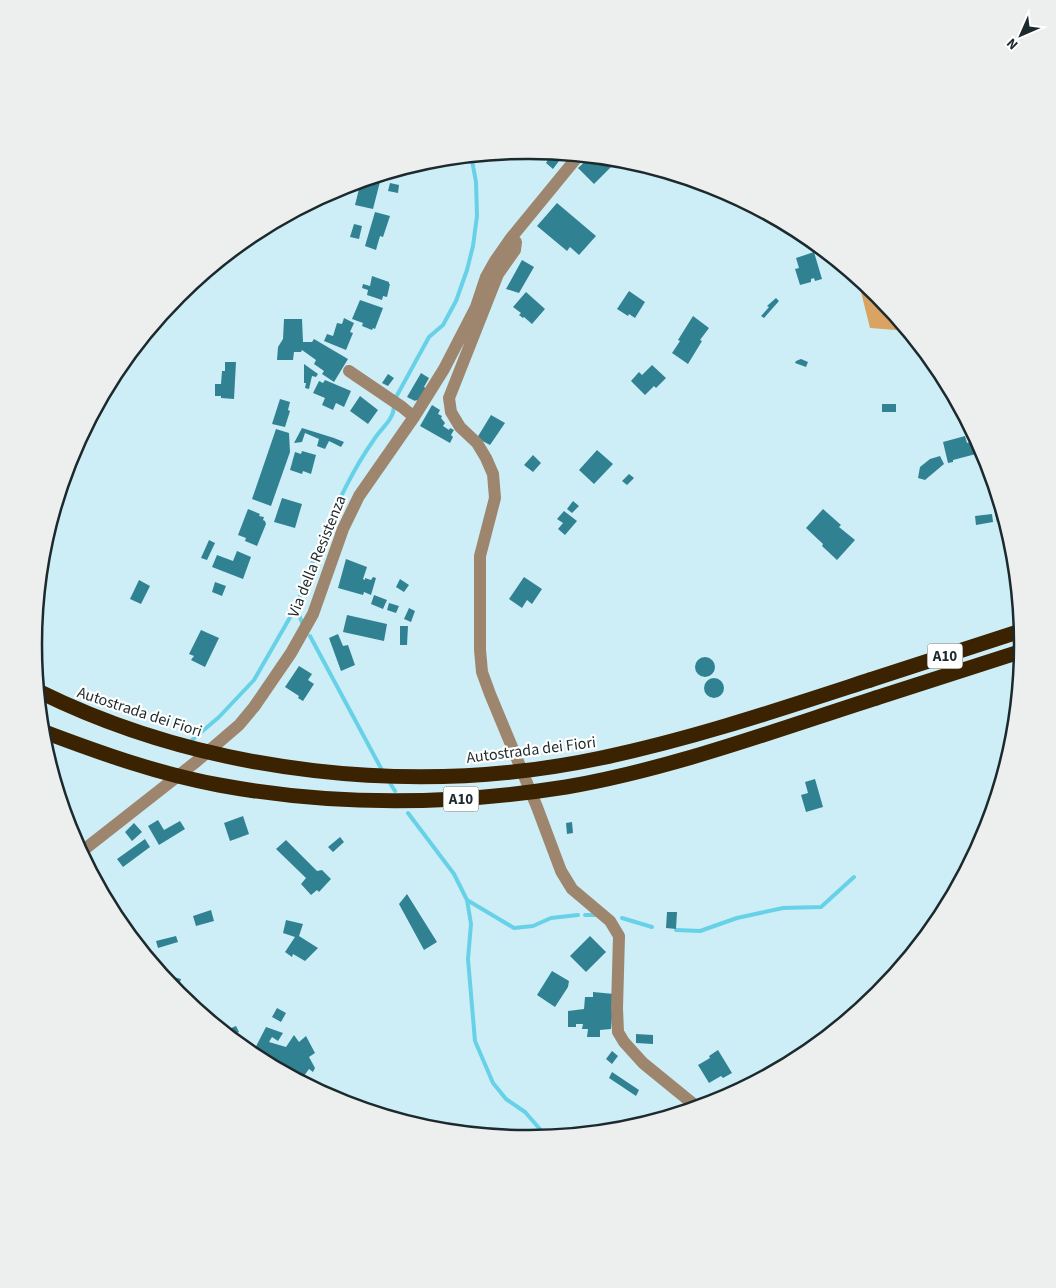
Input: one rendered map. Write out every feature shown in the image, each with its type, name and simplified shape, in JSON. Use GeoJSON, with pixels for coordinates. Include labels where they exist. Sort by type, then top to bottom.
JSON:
{"type":"FeatureCollection","features":[{"type":"Feature","properties":{"kind":"highway","name":"Autostrada dei Fiori"},"geometry":{"type":"LineString","coordinates":[[46,695],[64,704],[135,731],[202,750],[243,759],[302,769],[417,777],[483,774],[540,769],[601,758],[686,738],[1013,633]]}},
{"type":"Feature","properties":{"kind":"highway","name":"A10"},"geometry":{"type":"LineString","coordinates":[[51,735],[134,764],[218,785],[284,794],[366,800],[427,801],[501,796],[558,788],[640,770],[716,749],[1013,654]]}},
{"type":"Feature","properties":{"kind":"street","name":"Via della Resistenza"},"geometry":{"type":"LineString","coordinates":[[87,847],[240,725],[254,707],[291,653],[313,614],[343,529],[359,496],[414,417],[444,369],[476,307],[486,277],[495,261],[511,238],[574,161]]}},
{"type":"Feature","properties":{"kind":"street"},"geometry":{"type":"LineString","coordinates":[[511,238],[516,242],[515,250],[498,274],[449,398],[451,412],[460,426],[482,450],[493,474],[495,498],[480,556],[480,650],[482,672],[561,871],[572,889],[610,921],[619,936],[618,1032],[624,1042],[643,1062],[691,1102]]}},
{"type":"Feature","properties":{"kind":"street"},"geometry":{"type":"LineString","coordinates":[[349,371],[414,417]]}},
{"type":"Feature","properties":{"kind":"shaded area"},"geometry":{"type":"Polygon","coordinates":[[[861,291],[897,329],[870,328],[861,291]]]}},
{"type":"Feature","properties":{"kind":"building"},"geometry":{"type":"Polygon","coordinates":[[[548,160],[560,160],[553,169],[546,163],[548,160]]]}},
{"type":"Feature","properties":{"kind":"building"},"geometry":{"type":"Polygon","coordinates":[[[584,162],[612,166],[594,184],[578,168],[584,162]]]}},
{"type":"Feature","properties":{"kind":"building"},"geometry":{"type":"Polygon","coordinates":[[[380,182],[373,209],[355,205],[359,189],[380,182]]]}},
{"type":"Feature","properties":{"kind":"building"},"geometry":{"type":"Polygon","coordinates":[[[390,183],[399,185],[398,193],[388,191],[390,183]]]}},
{"type":"Feature","properties":{"kind":"building"},"geometry":{"type":"Polygon","coordinates":[[[557,203],[596,236],[579,255],[570,247],[567,251],[537,226],[557,203]]]}},
{"type":"Feature","properties":{"kind":"building"},"geometry":{"type":"Polygon","coordinates":[[[375,212],[390,216],[383,237],[380,236],[376,250],[365,246],[375,212]]]}},
{"type":"Feature","properties":{"kind":"building"},"geometry":{"type":"Polygon","coordinates":[[[354,224],[362,226],[359,239],[350,237],[354,224]]]}},
{"type":"Feature","properties":{"kind":"building"},"geometry":{"type":"Polygon","coordinates":[[[814,252],[822,279],[815,281],[814,278],[811,279],[811,282],[800,285],[795,269],[799,268],[796,258],[814,252]]]}},
{"type":"Feature","properties":{"kind":"building"},"geometry":{"type":"Polygon","coordinates":[[[522,260],[534,267],[519,293],[506,289],[522,260]]]}},
{"type":"Feature","properties":{"kind":"building"},"geometry":{"type":"Polygon","coordinates":[[[372,276],[390,284],[387,297],[383,296],[382,300],[367,295],[368,290],[362,288],[363,284],[370,286],[372,276]]]}},
{"type":"Feature","properties":{"kind":"building"},"geometry":{"type":"Polygon","coordinates":[[[629,291],[645,302],[635,318],[617,309],[629,291]]]}},
{"type":"Feature","properties":{"kind":"building"},"geometry":{"type":"Polygon","coordinates":[[[526,292],[545,309],[532,324],[519,315],[521,313],[513,307],[526,292]]]}},
{"type":"Feature","properties":{"kind":"building"},"geometry":{"type":"Polygon","coordinates":[[[776,298],[779,301],[764,318],[761,316],[769,307],[767,306],[776,298]]]}},
{"type":"Feature","properties":{"kind":"building"},"geometry":{"type":"Polygon","coordinates":[[[360,300],[383,308],[375,329],[373,328],[372,330],[362,326],[363,323],[352,319],[360,300]]]}},
{"type":"Feature","properties":{"kind":"building"},"geometry":{"type":"Polygon","coordinates":[[[693,316],[709,328],[700,340],[702,341],[688,364],[672,353],[693,316]]]}},
{"type":"Feature","properties":{"kind":"building"},"geometry":{"type":"Polygon","coordinates":[[[344,318],[354,323],[350,332],[353,333],[346,350],[324,341],[327,334],[333,336],[337,323],[342,324],[344,318]]]}},
{"type":"Feature","properties":{"kind":"building"},"geometry":{"type":"Polygon","coordinates":[[[284,319],[302,319],[303,342],[312,342],[314,339],[348,359],[334,382],[322,374],[324,371],[314,364],[316,360],[302,350],[301,352],[294,352],[293,360],[277,360],[278,347],[283,339],[284,319]]]}},
{"type":"Feature","properties":{"kind":"building"},"geometry":{"type":"Polygon","coordinates":[[[801,359],[808,362],[806,367],[795,363],[801,359]]]}},
{"type":"Feature","properties":{"kind":"building"},"geometry":{"type":"Polygon","coordinates":[[[225,362],[236,362],[234,399],[215,396],[215,384],[221,384],[222,371],[225,371],[225,362]]]}},
{"type":"Feature","properties":{"kind":"building"},"geometry":{"type":"Polygon","coordinates":[[[304,364],[318,374],[316,377],[312,376],[309,389],[305,388],[306,383],[304,383],[304,364]]]}},
{"type":"Feature","properties":{"kind":"building"},"geometry":{"type":"Polygon","coordinates":[[[652,365],[666,378],[645,395],[631,381],[639,372],[642,375],[652,365]]]}},
{"type":"Feature","properties":{"kind":"building"},"geometry":{"type":"Polygon","coordinates":[[[421,373],[429,378],[424,387],[427,389],[419,402],[407,397],[421,373]]]}},
{"type":"Feature","properties":{"kind":"building"},"geometry":{"type":"Polygon","coordinates":[[[388,374],[394,378],[388,386],[382,383],[388,374]]]}},
{"type":"Feature","properties":{"kind":"building"},"geometry":{"type":"Polygon","coordinates":[[[325,380],[351,391],[344,407],[336,403],[333,410],[322,405],[325,398],[313,393],[319,381],[323,383],[325,380]]]}},
{"type":"Feature","properties":{"kind":"building"},"geometry":{"type":"Polygon","coordinates":[[[360,396],[378,410],[368,424],[350,411],[360,396]]]}},
{"type":"Feature","properties":{"kind":"building"},"geometry":{"type":"Polygon","coordinates":[[[280,399],[290,402],[288,410],[290,411],[285,427],[272,424],[280,399]]]}},
{"type":"Feature","properties":{"kind":"building"},"geometry":{"type":"Polygon","coordinates":[[[882,404],[896,404],[896,412],[882,412],[882,404]]]}},
{"type":"Feature","properties":{"kind":"building"},"geometry":{"type":"Polygon","coordinates":[[[432,405],[440,410],[438,414],[442,416],[441,418],[445,423],[443,426],[449,430],[450,428],[454,430],[450,443],[420,426],[432,405]]]}},
{"type":"Feature","properties":{"kind":"building"},"geometry":{"type":"Polygon","coordinates":[[[491,415],[505,423],[490,445],[477,438],[491,415]]]}},
{"type":"Feature","properties":{"kind":"building"},"geometry":{"type":"Polygon","coordinates":[[[302,428],[344,442],[341,447],[329,441],[325,449],[317,446],[319,439],[305,433],[302,442],[294,443],[302,428]]]}},
{"type":"Feature","properties":{"kind":"building"},"geometry":{"type":"Polygon","coordinates":[[[276,429],[289,433],[290,452],[271,506],[252,499],[276,429]]]}},
{"type":"Feature","properties":{"kind":"building"},"geometry":{"type":"Polygon","coordinates":[[[965,436],[967,443],[969,442],[975,454],[948,463],[943,442],[965,436]]]}},
{"type":"Feature","properties":{"kind":"building"},"geometry":{"type":"Polygon","coordinates":[[[597,450],[613,464],[594,484],[579,470],[597,450]]]}},
{"type":"Feature","properties":{"kind":"building"},"geometry":{"type":"Polygon","coordinates":[[[302,451],[316,455],[311,474],[303,471],[302,474],[290,470],[295,452],[301,454],[302,451]]]}},
{"type":"Feature","properties":{"kind":"building"},"geometry":{"type":"Polygon","coordinates":[[[533,455],[541,463],[533,472],[524,465],[533,455]]]}},
{"type":"Feature","properties":{"kind":"building"},"geometry":{"type":"Polygon","coordinates":[[[940,456],[944,464],[925,480],[918,478],[920,467],[930,459],[940,456]]]}},
{"type":"Feature","properties":{"kind":"building"},"geometry":{"type":"Polygon","coordinates":[[[629,474],[634,478],[627,485],[622,481],[629,474]]]}},
{"type":"Feature","properties":{"kind":"building"},"geometry":{"type":"Polygon","coordinates":[[[282,498],[302,504],[295,528],[274,522],[282,498]]]}},
{"type":"Feature","properties":{"kind":"building"},"geometry":{"type":"Polygon","coordinates":[[[573,501],[579,506],[572,513],[567,509],[573,501]]]}},
{"type":"Feature","properties":{"kind":"building"},"geometry":{"type":"Polygon","coordinates":[[[248,509],[264,517],[263,520],[266,524],[257,546],[245,541],[246,538],[238,535],[248,509]]]}},
{"type":"Feature","properties":{"kind":"building"},"geometry":{"type":"Polygon","coordinates":[[[823,509],[841,525],[839,527],[855,540],[837,560],[806,528],[823,509]]]}},
{"type":"Feature","properties":{"kind":"building"},"geometry":{"type":"Polygon","coordinates":[[[564,511],[577,521],[565,535],[558,529],[563,523],[557,519],[564,511]]]}},
{"type":"Feature","properties":{"kind":"building"},"geometry":{"type":"Polygon","coordinates":[[[992,514],[993,522],[976,525],[975,516],[992,514]]]}},
{"type":"Feature","properties":{"kind":"building"},"geometry":{"type":"Polygon","coordinates":[[[209,540],[215,543],[207,560],[201,558],[209,540]]]}},
{"type":"Feature","properties":{"kind":"building"},"geometry":{"type":"Polygon","coordinates":[[[237,551],[251,557],[243,579],[212,567],[217,555],[233,561],[237,551]]]}},
{"type":"Feature","properties":{"kind":"building"},"geometry":{"type":"Polygon","coordinates":[[[346,559],[367,567],[363,579],[371,580],[373,577],[376,578],[371,595],[364,592],[363,595],[338,588],[346,559]]]}},
{"type":"Feature","properties":{"kind":"building"},"geometry":{"type":"Polygon","coordinates":[[[524,577],[542,589],[532,604],[527,600],[522,608],[509,599],[524,577]]]}},
{"type":"Feature","properties":{"kind":"building"},"geometry":{"type":"Polygon","coordinates":[[[400,579],[409,585],[404,592],[396,587],[400,579]]]}},
{"type":"Feature","properties":{"kind":"building"},"geometry":{"type":"Polygon","coordinates":[[[139,580],[150,586],[141,604],[130,599],[139,580]]]}},
{"type":"Feature","properties":{"kind":"building"},"geometry":{"type":"Polygon","coordinates":[[[215,582],[226,586],[222,596],[212,592],[215,582]]]}},
{"type":"Feature","properties":{"kind":"building"},"geometry":{"type":"Polygon","coordinates":[[[374,595],[387,600],[383,609],[371,604],[374,595]]]}},
{"type":"Feature","properties":{"kind":"building"},"geometry":{"type":"Polygon","coordinates":[[[389,603],[399,606],[396,613],[387,610],[389,603]]]}},
{"type":"Feature","properties":{"kind":"building"},"geometry":{"type":"Polygon","coordinates":[[[409,608],[415,611],[411,622],[404,619],[409,608]]]}},
{"type":"Feature","properties":{"kind":"building"},"geometry":{"type":"Polygon","coordinates":[[[347,615],[387,624],[384,641],[343,632],[347,615]]]}},
{"type":"Feature","properties":{"kind":"building"},"geometry":{"type":"Polygon","coordinates":[[[400,626],[408,626],[407,645],[400,645],[400,626]]]}},
{"type":"Feature","properties":{"kind":"building"},"geometry":{"type":"Polygon","coordinates":[[[201,630],[219,638],[205,667],[191,660],[194,656],[189,654],[201,630]]]}},
{"type":"Feature","properties":{"kind":"building"},"geometry":{"type":"Polygon","coordinates":[[[338,634],[343,646],[348,645],[355,665],[341,671],[329,638],[338,634]]]}},
{"type":"Feature","properties":{"kind":"building"},"geometry":{"type":"Polygon","coordinates":[[[705,657],[712,660],[715,667],[712,674],[705,677],[698,674],[695,667],[698,660],[705,657]]]}},
{"type":"Feature","properties":{"kind":"building"},"geometry":{"type":"Polygon","coordinates":[[[299,666],[312,674],[308,680],[314,684],[303,701],[285,687],[299,666]]]}},
{"type":"Feature","properties":{"kind":"building"},"geometry":{"type":"Polygon","coordinates":[[[714,678],[721,681],[724,688],[721,695],[714,698],[707,695],[704,688],[707,681],[714,678]]]}},
{"type":"Feature","properties":{"kind":"building"},"geometry":{"type":"Polygon","coordinates":[[[815,779],[823,807],[806,812],[801,795],[808,793],[805,782],[815,779]]]}},
{"type":"Feature","properties":{"kind":"building"},"geometry":{"type":"Polygon","coordinates":[[[243,816],[249,834],[230,841],[224,823],[243,816]]]}},
{"type":"Feature","properties":{"kind":"building"},"geometry":{"type":"Polygon","coordinates":[[[158,820],[164,830],[180,821],[185,829],[159,845],[148,826],[158,820]]]}},
{"type":"Feature","properties":{"kind":"building"},"geometry":{"type":"Polygon","coordinates":[[[572,822],[573,833],[567,834],[566,823],[572,822]]]}},
{"type":"Feature","properties":{"kind":"building"},"geometry":{"type":"Polygon","coordinates":[[[134,823],[142,832],[132,841],[125,832],[134,823]]]}},
{"type":"Feature","properties":{"kind":"building"},"geometry":{"type":"Polygon","coordinates":[[[340,837],[344,842],[333,852],[328,847],[340,837]]]}},
{"type":"Feature","properties":{"kind":"building"},"geometry":{"type":"Polygon","coordinates":[[[145,839],[150,847],[123,867],[117,859],[145,839]]]}},
{"type":"Feature","properties":{"kind":"building"},"geometry":{"type":"Polygon","coordinates":[[[286,840],[317,871],[322,870],[331,879],[319,892],[317,890],[311,895],[301,884],[306,878],[276,849],[286,840]]]}},
{"type":"Feature","properties":{"kind":"building"},"geometry":{"type":"Polygon","coordinates":[[[407,894],[437,942],[424,950],[399,904],[407,894]]]}},
{"type":"Feature","properties":{"kind":"building"},"geometry":{"type":"Polygon","coordinates":[[[211,910],[214,921],[196,926],[193,916],[211,910]]]}},
{"type":"Feature","properties":{"kind":"building"},"geometry":{"type":"Polygon","coordinates":[[[667,912],[677,912],[676,929],[666,928],[667,912]]]}},
{"type":"Feature","properties":{"kind":"building"},"geometry":{"type":"Polygon","coordinates":[[[286,920],[303,924],[299,936],[318,948],[305,961],[293,954],[292,957],[285,952],[295,937],[283,933],[286,920]]]}},
{"type":"Feature","properties":{"kind":"building"},"geometry":{"type":"Polygon","coordinates":[[[176,936],[178,942],[158,948],[156,941],[176,936]]]}},
{"type":"Feature","properties":{"kind":"building"},"geometry":{"type":"Polygon","coordinates":[[[590,936],[606,952],[586,972],[570,956],[590,936]]]}},
{"type":"Feature","properties":{"kind":"building"},"geometry":{"type":"Polygon","coordinates":[[[552,971],[569,981],[568,987],[555,1007],[537,995],[552,971]]]}},
{"type":"Feature","properties":{"kind":"building"},"geometry":{"type":"Polygon","coordinates":[[[593,992],[614,994],[611,1029],[600,1030],[600,1037],[587,1037],[588,1029],[582,1029],[583,1024],[576,1024],[576,1027],[568,1027],[568,1011],[584,1009],[585,997],[593,997],[593,992]]]}},
{"type":"Feature","properties":{"kind":"building"},"geometry":{"type":"Polygon","coordinates":[[[277,1008],[286,1013],[281,1022],[272,1017],[277,1008]]]}},
{"type":"Feature","properties":{"kind":"building"},"geometry":{"type":"Polygon","coordinates":[[[236,1026],[239,1032],[237,1033],[231,1028],[236,1026]]]}},
{"type":"Feature","properties":{"kind":"building"},"geometry":{"type":"Polygon","coordinates":[[[266,1027],[283,1033],[278,1041],[272,1037],[269,1042],[286,1047],[294,1035],[299,1042],[306,1036],[315,1053],[309,1057],[315,1068],[313,1072],[309,1069],[305,1075],[256,1046],[266,1027]]]}},
{"type":"Feature","properties":{"kind":"building"},"geometry":{"type":"Polygon","coordinates":[[[636,1034],[653,1035],[653,1044],[636,1043],[636,1034]]]}},
{"type":"Feature","properties":{"kind":"building"},"geometry":{"type":"Polygon","coordinates":[[[718,1050],[732,1073],[723,1078],[721,1076],[709,1083],[698,1065],[710,1058],[709,1056],[718,1050]]]}},
{"type":"Feature","properties":{"kind":"building"},"geometry":{"type":"Polygon","coordinates":[[[612,1051],[618,1056],[612,1064],[606,1059],[612,1051]]]}},
{"type":"Feature","properties":{"kind":"building"},"geometry":{"type":"Polygon","coordinates":[[[612,1072],[639,1090],[636,1096],[609,1078],[612,1072]]]}},
{"type":"Feature","properties":{"kind":"waterway"},"geometry":{"type":"LineString","coordinates":[[395,399],[429,337],[443,325],[456,301],[467,270],[473,246],[477,216],[476,182],[472,162]]}},
{"type":"Feature","properties":{"kind":"waterway"},"geometry":{"type":"LineString","coordinates":[[321,541],[351,477],[365,453],[392,416],[394,406]]}},
{"type":"Feature","properties":{"kind":"waterway"},"geometry":{"type":"LineString","coordinates":[[192,740],[219,717],[254,680],[296,607],[319,546]]}},
{"type":"Feature","properties":{"kind":"waterway"},"geometry":{"type":"LineString","coordinates":[[296,607],[303,625]]}},
{"type":"Feature","properties":{"kind":"waterway"},"geometry":{"type":"LineString","coordinates":[[310,636],[383,772]]}},
{"type":"Feature","properties":{"kind":"waterway"},"geometry":{"type":"LineString","coordinates":[[388,780],[395,791]]}},
{"type":"Feature","properties":{"kind":"waterway"},"geometry":{"type":"LineString","coordinates":[[408,813],[454,874],[467,900],[471,924],[468,959],[475,1041],[493,1083],[506,1099],[525,1112],[540,1129]]}},
{"type":"Feature","properties":{"kind":"waterway"},"geometry":{"type":"LineString","coordinates":[[676,930],[700,931],[737,918],[783,908],[821,907],[854,877]]}},
{"type":"Feature","properties":{"kind":"waterway"},"geometry":{"type":"LineString","coordinates":[[467,900],[514,928],[533,926],[551,918],[578,915]]}},
{"type":"Feature","properties":{"kind":"waterway"},"geometry":{"type":"LineString","coordinates":[[585,915],[598,915]]}},
{"type":"Feature","properties":{"kind":"waterway"},"geometry":{"type":"LineString","coordinates":[[622,918],[652,927]]}}]}
